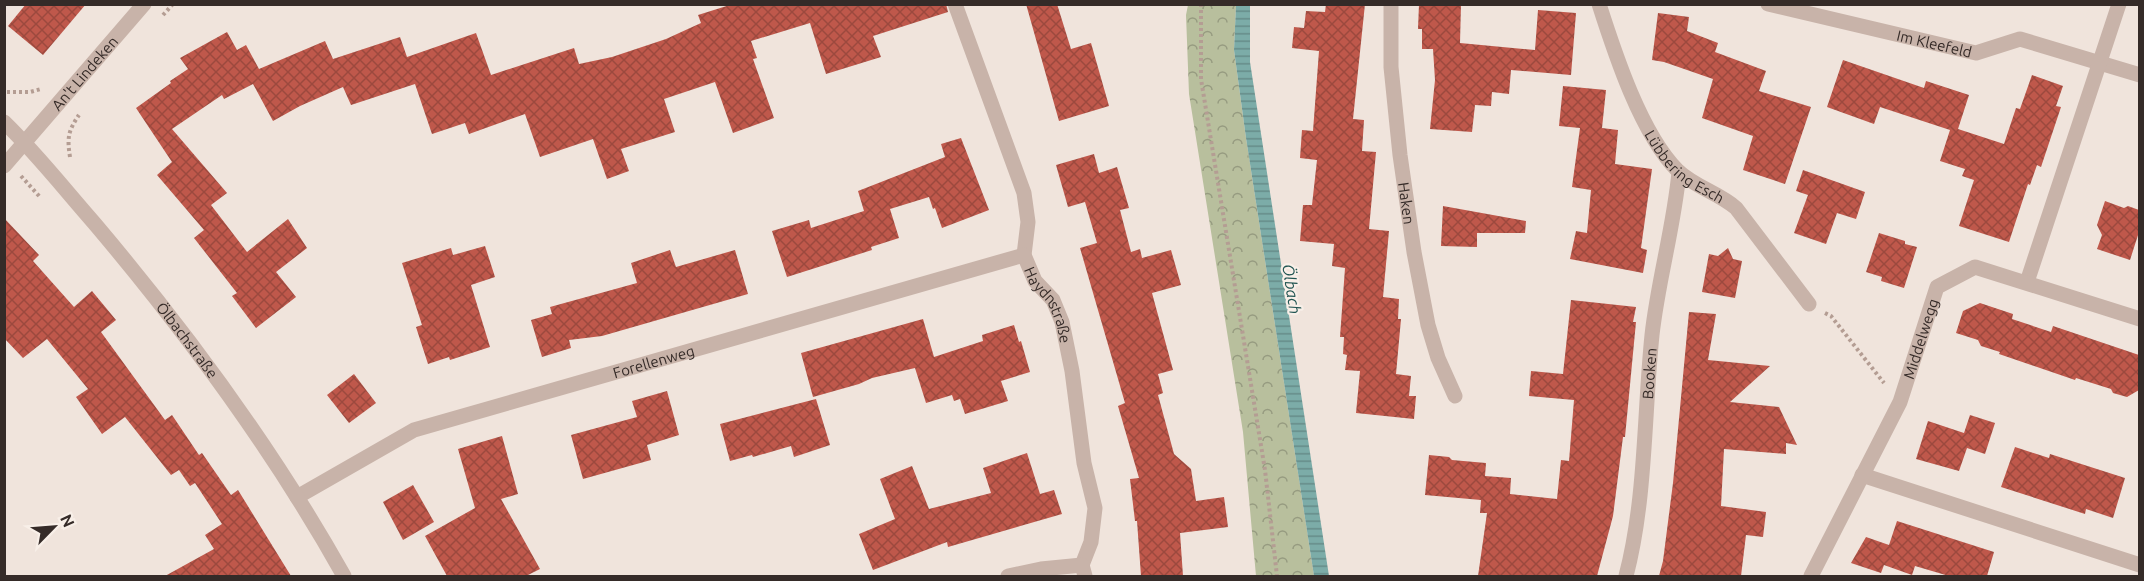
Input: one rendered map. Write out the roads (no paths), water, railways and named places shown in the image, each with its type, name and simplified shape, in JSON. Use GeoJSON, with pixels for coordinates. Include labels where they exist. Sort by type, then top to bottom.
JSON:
{"type":"FeatureCollection","features":[{"type":"Feature","properties":{"kind":"street","name":"An't Lindeken"},"geometry":{"type":"LineString","coordinates":[[7,164],[144,4]]}},
{"type":"Feature","properties":{"kind":"street","name":"Haydnstraße"},"geometry":{"type":"LineString","coordinates":[[955,4],[1024,194],[1028,222],[1024,255],[1035,281],[1053,300],[1062,322],[1072,371],[1084,463],[1095,508],[1091,542],[1083,571]]}},
{"type":"Feature","properties":{"kind":"street","name":"Haken"},"geometry":{"type":"LineString","coordinates":[[1391,4],[1391,67],[1400,155],[1414,252],[1428,326],[1438,358],[1455,396]]}},
{"type":"Feature","properties":{"kind":"street","name":"Lübbering Esch"},"geometry":{"type":"LineString","coordinates":[[1599,4],[1621,67],[1649,132],[1679,172],[1726,199],[1736,208],[1809,304]]}},
{"type":"Feature","properties":{"kind":"street","name":"Im Kleefeld"},"geometry":{"type":"LineString","coordinates":[[1767,4],[1976,53],[2020,39],[2100,62]]}},
{"type":"Feature","properties":{"kind":"street"},"geometry":{"type":"LineString","coordinates":[[2027,282],[2119,4]]}},
{"type":"Feature","properties":{"kind":"street"},"geometry":{"type":"LineString","coordinates":[[2100,62],[2139,75]]}},
{"type":"Feature","properties":{"kind":"street","name":"Ölbachstraße"},"geometry":{"type":"LineString","coordinates":[[4,122],[25,142],[129,264],[185,336],[297,497],[344,576]]}},
{"type":"Feature","properties":{"kind":"street","name":"Booken"},"geometry":{"type":"LineString","coordinates":[[1626,576],[1631,557],[1641,474],[1652,332],[1677,197],[1679,172]]}},
{"type":"Feature","properties":{"kind":"street","name":"Forellenweg"},"geometry":{"type":"LineString","coordinates":[[297,497],[414,430],[769,326],[1024,255]]}},
{"type":"Feature","properties":{"kind":"street","name":"Middelwegg"},"geometry":{"type":"LineString","coordinates":[[1810,576],[1900,402],[1937,287],[1975,267],[2139,319]]}},
{"type":"Feature","properties":{"kind":"street"},"geometry":{"type":"LineString","coordinates":[[1862,475],[2139,565]]}},
{"type":"Feature","properties":{"kind":"street"},"geometry":{"type":"LineString","coordinates":[[1008,576],[1041,569],[1083,571]]}},
{"type":"Feature","properties":{"kind":"water"},"geometry":{"type":"Polygon","coordinates":[[[1236,5],[1250,5],[1250,62],[1329,576],[1314,576],[1246,138],[1234,50],[1236,5]]]}},
{"type":"Feature","properties":{"kind":"water label","name":"Ölbach"},"geometry":{"type":"Point","coordinates":[1292,289]}}]}
